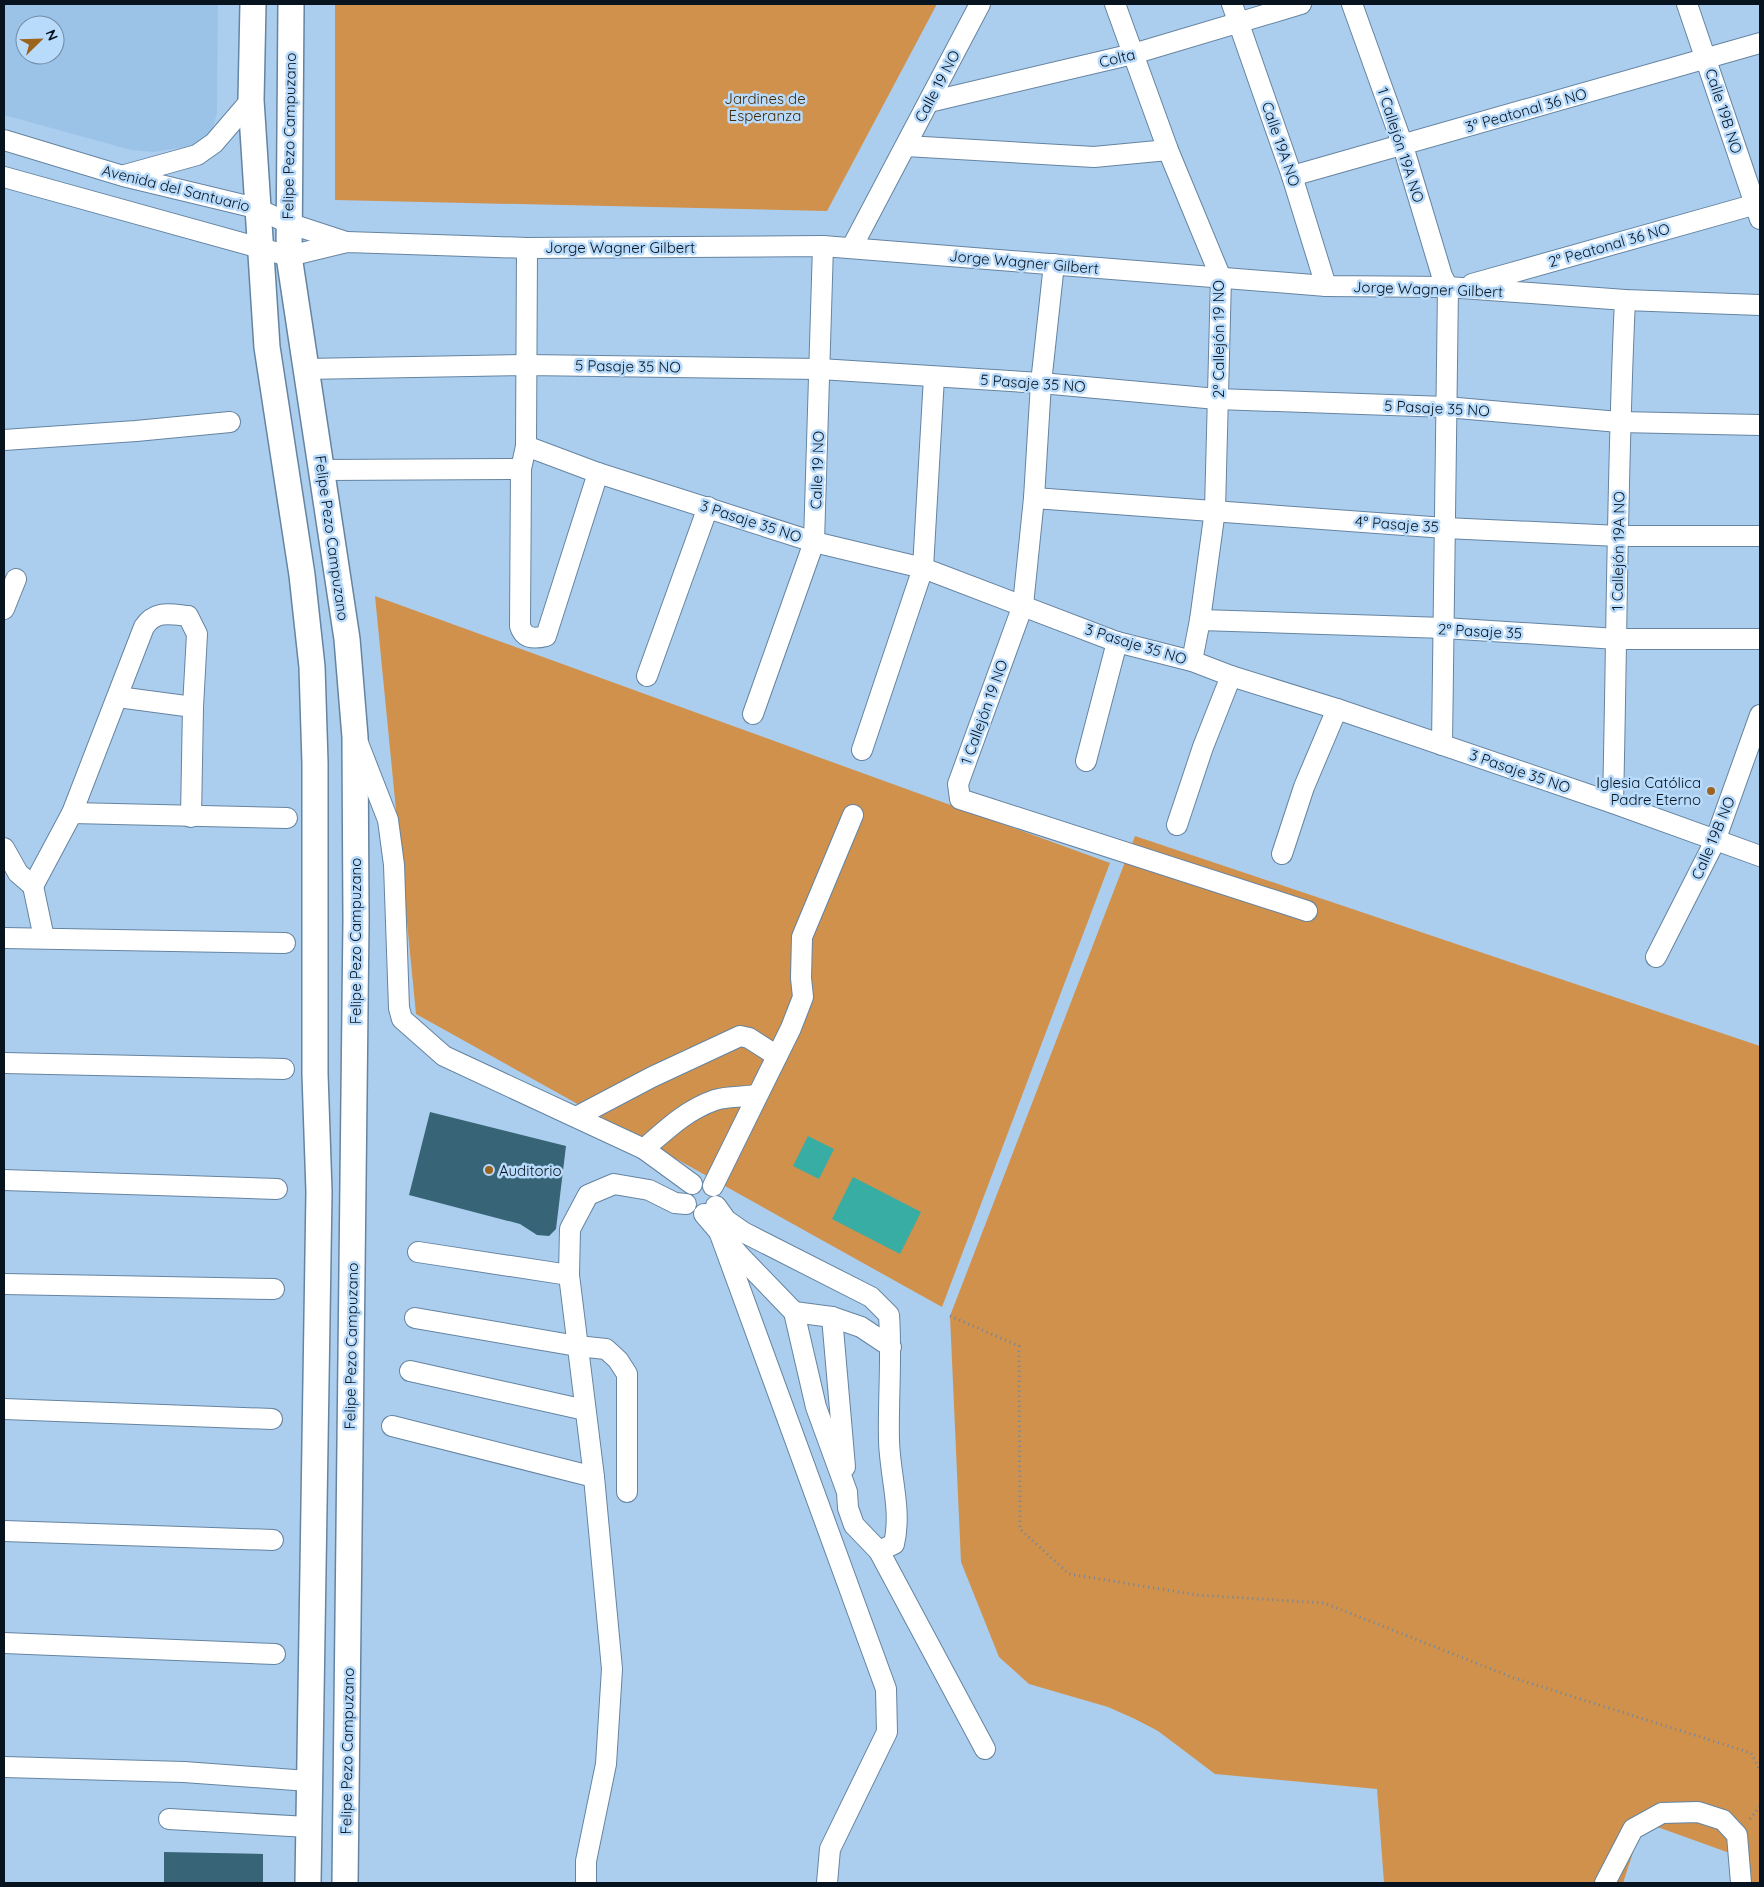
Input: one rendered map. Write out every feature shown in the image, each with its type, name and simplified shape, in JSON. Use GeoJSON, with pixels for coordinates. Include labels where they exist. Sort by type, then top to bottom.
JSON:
{"type":"FeatureCollection","features":[{"type":"Feature","properties":{"kind":"main road","name":"Felipe Pezo Campuzano"},"geometry":{"type":"LineString","coordinates":[[253,4],[251,100],[256,208],[266,347],[302,575],[312,676],[316,820],[315,953],[319,1192],[308,1781],[308,1883]]}},
{"type":"Feature","properties":{"kind":"main road","name":"Felipe Pezo Campuzano"},"geometry":{"type":"LineString","coordinates":[[291,4],[289,256],[305,368],[323,470],[347,639],[355,736],[356,940],[345,1883]]}},
{"type":"Feature","properties":{"kind":"street","name":"Calle 19 NO"},"geometry":{"type":"LineString","coordinates":[[852,247],[980,4]]}},
{"type":"Feature","properties":{"kind":"street","name":"2° Callejón 19 NO"},"geometry":{"type":"LineString","coordinates":[[1115,4],[1168,150],[1220,278],[1215,510],[1200,620],[1192,661]]}},
{"type":"Feature","properties":{"kind":"street","name":"Colta"},"geometry":{"type":"LineString","coordinates":[[929,102],[1133,54],[1235,13],[1301,4]]}},
{"type":"Feature","properties":{"kind":"street","name":"1 Callejón 19A NO"},"geometry":{"type":"LineString","coordinates":[[1352,4],[1403,146],[1442,276],[1453,288]]}},
{"type":"Feature","properties":{"kind":"street","name":"Calle 19B NO"},"geometry":{"type":"LineString","coordinates":[[1687,4],[1758,209]]}},
{"type":"Feature","properties":{"kind":"street","name":"Calle 19A NO"},"geometry":{"type":"LineString","coordinates":[[1235,13],[1292,176],[1326,286]]}},
{"type":"Feature","properties":{"kind":"street","name":"3° Peatonal 36 NO"},"geometry":{"type":"LineString","coordinates":[[1292,176],[1760,43]]}},
{"type":"Feature","properties":{"kind":"street"},"geometry":{"type":"LineString","coordinates":[[123,176],[198,155],[214,143],[251,100]]}},
{"type":"Feature","properties":{"kind":"street","name":"Avenida del Santuario"},"geometry":{"type":"LineString","coordinates":[[4,140],[123,176],[256,208],[288,222],[347,242]]}},
{"type":"Feature","properties":{"kind":"street"},"geometry":{"type":"LineString","coordinates":[[906,146],[1094,157],[1168,150]]}},
{"type":"Feature","properties":{"kind":"street"},"geometry":{"type":"LineString","coordinates":[[4,177],[289,256]]}},
{"type":"Feature","properties":{"kind":"street","name":"2° Peatonal 36 NO"},"geometry":{"type":"LineString","coordinates":[[1453,288],[1758,209]]}},
{"type":"Feature","properties":{"kind":"street","name":"Jorge Wagner Gilbert"},"geometry":{"type":"LineString","coordinates":[[289,256],[347,242],[528,248],[823,246],[1326,286],[1453,288],[1625,300],[1760,305]]}},
{"type":"Feature","properties":{"kind":"street","name":"Calle 19 NO"},"geometry":{"type":"LineString","coordinates":[[753,714],[814,542],[823,246]]}},
{"type":"Feature","properties":{"kind":"street"},"geometry":{"type":"LineString","coordinates":[[528,248],[526,446],[521,469],[520,626],[522,632],[533,638],[546,636],[598,473]]}},
{"type":"Feature","properties":{"kind":"street","name":"1 Callejón 19 NO"},"geometry":{"type":"LineString","coordinates":[[1054,264],[1041,383],[1034,498],[1024,605],[958,784],[960,799],[1307,911]]}},
{"type":"Feature","properties":{"kind":"street"},"geometry":{"type":"LineString","coordinates":[[1442,744],[1446,407],[1453,288]]}},
{"type":"Feature","properties":{"kind":"street","name":"1 Callejón 19A NO"},"geometry":{"type":"LineString","coordinates":[[1613,803],[1619,536],[1619,422],[1625,300]]}},
{"type":"Feature","properties":{"kind":"street","name":"5 Pasaje 35 NO"},"geometry":{"type":"LineString","coordinates":[[305,368],[527,365],[820,369],[1041,383],[1217,399],[1446,407],[1619,422],[1760,425]]}},
{"type":"Feature","properties":{"kind":"street"},"geometry":{"type":"LineString","coordinates":[[862,750],[922,568],[934,377]]}},
{"type":"Feature","properties":{"kind":"street"},"geometry":{"type":"LineString","coordinates":[[4,440],[136,432],[230,422]]}},
{"type":"Feature","properties":{"kind":"street","name":"3 Pasaje 35 NO"},"geometry":{"type":"LineString","coordinates":[[526,446],[598,473],[814,542],[922,568],[1024,605],[1117,642],[1192,661],[1231,676],[1337,709],[1613,803],[1760,856]]}},
{"type":"Feature","properties":{"kind":"street"},"geometry":{"type":"LineString","coordinates":[[323,470],[521,469]]}},
{"type":"Feature","properties":{"kind":"street","name":"4° Pasaje 35"},"geometry":{"type":"LineString","coordinates":[[1034,498],[1445,528],[1619,536],[1760,536]]}},
{"type":"Feature","properties":{"kind":"street"},"geometry":{"type":"LineString","coordinates":[[646,676],[708,507]]}},
{"type":"Feature","properties":{"kind":"street"},"geometry":{"type":"LineString","coordinates":[[4,609],[16,580]]}},
{"type":"Feature","properties":{"kind":"street"},"geometry":{"type":"LineString","coordinates":[[33,886],[72,812],[144,626],[150,618],[160,614],[188,616],[197,634],[192,706],[191,817]]}},
{"type":"Feature","properties":{"kind":"street","name":"2° Pasaje 35"},"geometry":{"type":"LineString","coordinates":[[1200,620],[1444,628],[1617,639],[1760,638]]}},
{"type":"Feature","properties":{"kind":"street"},"geometry":{"type":"LineString","coordinates":[[1086,761],[1117,642]]}},
{"type":"Feature","properties":{"kind":"street"},"geometry":{"type":"LineString","coordinates":[[1177,825],[1202,747],[1231,676]]}},
{"type":"Feature","properties":{"kind":"street"},"geometry":{"type":"LineString","coordinates":[[118,697],[192,706]]}},
{"type":"Feature","properties":{"kind":"street"},"geometry":{"type":"LineString","coordinates":[[1282,854],[1304,787],[1337,709]]}},
{"type":"Feature","properties":{"kind":"street","name":"Calle 19B NO"},"geometry":{"type":"LineString","coordinates":[[1656,957],[1715,841],[1759,721]]}},
{"type":"Feature","properties":{"kind":"street"},"geometry":{"type":"LineString","coordinates":[[355,736],[388,820],[394,865],[399,1008],[402,1019],[444,1056],[578,1116],[644,1149],[692,1184],[706,1182],[712,1186],[718,1199],[710,1210],[697,1214],[686,1204],[685,1196],[692,1184]]}},
{"type":"Feature","properties":{"kind":"street"},"geometry":{"type":"LineString","coordinates":[[72,812],[191,817],[288,818]]}},
{"type":"Feature","properties":{"kind":"street"},"geometry":{"type":"LineString","coordinates":[[712,1186],[758,1096],[803,997],[801,978],[802,937],[853,814]]}},
{"type":"Feature","properties":{"kind":"street"},"geometry":{"type":"LineString","coordinates":[[4,848],[18,874],[33,886],[44,938]]}},
{"type":"Feature","properties":{"kind":"street"},"geometry":{"type":"LineString","coordinates":[[4,938],[285,943]]}},
{"type":"Feature","properties":{"kind":"street"},"geometry":{"type":"LineString","coordinates":[[578,1116],[652,1077],[740,1036],[749,1038],[777,1056]]}},
{"type":"Feature","properties":{"kind":"street"},"geometry":{"type":"LineString","coordinates":[[4,1063],[284,1069]]}},
{"type":"Feature","properties":{"kind":"street"},"geometry":{"type":"LineString","coordinates":[[644,1149],[680,1117],[698,1108],[716,1100],[758,1096]]}},
{"type":"Feature","properties":{"kind":"street"},"geometry":{"type":"LineString","coordinates":[[4,1180],[277,1189]]}},
{"type":"Feature","properties":{"kind":"street"},"geometry":{"type":"LineString","coordinates":[[586,1883],[586,1861],[606,1764],[612,1669],[594,1477],[569,1275],[570,1229],[588,1195],[614,1184],[649,1190],[675,1204],[686,1204]]}},
{"type":"Feature","properties":{"kind":"street"},"geometry":{"type":"LineString","coordinates":[[710,1210],[886,1689],[887,1732],[830,1849],[827,1883]]}},
{"type":"Feature","properties":{"kind":"street"},"geometry":{"type":"LineString","coordinates":[[710,1210],[743,1232],[871,1297],[889,1315],[891,1347],[889,1443],[898,1527],[894,1544],[879,1551]]}},
{"type":"Feature","properties":{"kind":"street"},"geometry":{"type":"LineString","coordinates":[[720,1234],[794,1312],[816,1407],[847,1492]]}},
{"type":"Feature","properties":{"kind":"street"},"geometry":{"type":"LineString","coordinates":[[418,1252],[569,1275]]}},
{"type":"Feature","properties":{"kind":"street"},"geometry":{"type":"LineString","coordinates":[[4,1284],[274,1289]]}},
{"type":"Feature","properties":{"kind":"street"},"geometry":{"type":"LineString","coordinates":[[794,1312],[832,1317],[861,1327],[891,1347]]}},
{"type":"Feature","properties":{"kind":"street"},"geometry":{"type":"LineString","coordinates":[[832,1317],[848,1508],[854,1525],[879,1551],[985,1749]]}},
{"type":"Feature","properties":{"kind":"street"},"geometry":{"type":"LineString","coordinates":[[414,1318],[577,1346],[606,1349],[618,1360],[626,1374],[627,1492]]}},
{"type":"Feature","properties":{"kind":"street"},"geometry":{"type":"LineString","coordinates":[[410,1371],[585,1410]]}},
{"type":"Feature","properties":{"kind":"street"},"geometry":{"type":"LineString","coordinates":[[816,1407],[840,1406]]}},
{"type":"Feature","properties":{"kind":"street"},"geometry":{"type":"LineString","coordinates":[[4,1410],[272,1419]]}},
{"type":"Feature","properties":{"kind":"street"},"geometry":{"type":"LineString","coordinates":[[392,1426],[594,1477]]}},
{"type":"Feature","properties":{"kind":"street"},"geometry":{"type":"LineString","coordinates":[[4,1531],[273,1540]]}},
{"type":"Feature","properties":{"kind":"street"},"geometry":{"type":"LineString","coordinates":[[4,1643],[275,1654]]}},
{"type":"Feature","properties":{"kind":"street"},"geometry":{"type":"LineString","coordinates":[[4,1767],[184,1772],[308,1781]]}},
{"type":"Feature","properties":{"kind":"street"},"geometry":{"type":"LineString","coordinates":[[1605,1883],[1634,1829],[1662,1813],[1698,1812],[1724,1820],[1737,1835],[1742,1883]]}},
{"type":"Feature","properties":{"kind":"street"},"geometry":{"type":"LineString","coordinates":[[169,1819],[308,1827]]}},
{"type":"Feature","properties":{"kind":"path"},"geometry":{"type":"LineString","coordinates":[[950,1316],[1018,1346],[1020,1529],[1069,1574],[1197,1595],[1324,1603],[1514,1678],[1751,1753],[1760,1770]]}},
{"type":"Feature","properties":{"kind":"shaded area"},"geometry":{"type":"Polygon","coordinates":[[[4,4],[218,4],[217,113],[212,132],[197,145],[154,152],[131,150],[4,115],[4,4]]]}},
{"type":"Feature","properties":{"kind":"shaded area"},"geometry":{"type":"Polygon","coordinates":[[[808,1136],[834,1149],[819,1179],[793,1166],[808,1136]]]}},
{"type":"Feature","properties":{"kind":"shaded area"},"geometry":{"type":"Polygon","coordinates":[[[853,1177],[921,1212],[900,1254],[832,1219],[853,1177]]]}},
{"type":"Feature","properties":{"kind":"green space","name":"Jardines de Esperanza"},"geometry":{"type":"Polygon","coordinates":[[[335,4],[937,4],[827,211],[335,200],[335,4]]]}},
{"type":"Feature","properties":{"kind":"green space"},"geometry":{"type":"Polygon","coordinates":[[[375,596],[1110,863],[942,1307],[416,1014],[375,596]]]}},
{"type":"Feature","properties":{"kind":"green space"},"geometry":{"type":"Polygon","coordinates":[[[1135,836],[1760,1046],[1760,1883],[1736,1883],[1738,1856],[1649,1824],[1639,1834],[1623,1883],[1384,1883],[1377,1789],[1215,1774],[1158,1731],[1108,1707],[1029,1684],[999,1657],[961,1562],[950,1316],[1135,836]]]}},
{"type":"Feature","properties":{"kind":"building","name":"Auditorio"},"geometry":{"type":"Polygon","coordinates":[[[430,1112],[566,1146],[556,1229],[549,1236],[537,1235],[520,1224],[409,1195],[430,1112]]]}},
{"type":"Feature","properties":{"kind":"building"},"geometry":{"type":"Polygon","coordinates":[[[164,1852],[263,1854],[263,1883],[164,1883],[164,1852]]]}},
{"type":"Feature","properties":{"kind":"place","name":"Iglesia Católica Padre Eterno"},"geometry":{"type":"Point","coordinates":[1711,791]}},
{"type":"Feature","properties":{"kind":"place","name":"Auditorio"},"geometry":{"type":"Point","coordinates":[489,1170]}}]}
